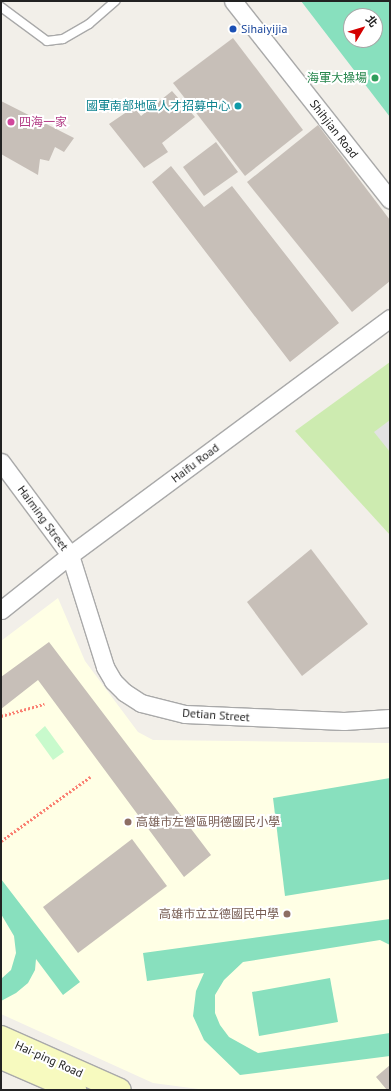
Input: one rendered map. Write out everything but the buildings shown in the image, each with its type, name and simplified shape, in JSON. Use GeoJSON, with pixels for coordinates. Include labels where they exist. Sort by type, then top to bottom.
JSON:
{"type":"FeatureCollection","features":[{"type":"Feature","properties":{"kind":"street","name":"Shihjian Road"},"geometry":{"type":"LineString","coordinates":[[233,1],[390,200]]}},
{"type":"Feature","properties":{"kind":"street","name":"Haifu Road"},"geometry":{"type":"LineString","coordinates":[[1,610],[70,555],[390,318]]}},
{"type":"Feature","properties":{"kind":"street","name":"Haiming Street"},"geometry":{"type":"LineString","coordinates":[[1,462],[70,555]]}},
{"type":"Feature","properties":{"kind":"street","name":"Detian Street"},"geometry":{"type":"LineString","coordinates":[[70,555],[105,667],[113,680],[124,692],[142,703],[185,714],[344,721],[390,718]]}},
{"type":"Feature","properties":{"kind":"street","name":"Hai-ping Road"},"geometry":{"type":"LineString","coordinates":[[1,1037],[120,1090]]}},
{"type":"Feature","properties":{"kind":"street","name":"Hai-ping Road"},"geometry":{"type":"LineString","coordinates":[[1,1058],[75,1090]]}},
{"type":"Feature","properties":{"kind":"lane"},"geometry":{"type":"LineString","coordinates":[[1,7],[47,41],[62,39],[89,24],[115,1]]}},
{"type":"Feature","properties":{"kind":"path"},"geometry":{"type":"LineString","coordinates":[[1,716],[44,704]]}},
{"type":"Feature","properties":{"kind":"path"},"geometry":{"type":"LineString","coordinates":[[1,841],[90,777]]}},
{"type":"Feature","properties":{"kind":"shaded area"},"geometry":{"type":"Polygon","coordinates":[[[390,420],[390,452],[374,432],[390,420]]]}},
{"type":"Feature","properties":{"kind":"shaded area"},"geometry":{"type":"Polygon","coordinates":[[[58,598],[85,661],[138,732],[153,740],[390,743],[390,1090],[206,1090],[153,1083],[1,1014],[1,641],[58,598]]]}},
{"type":"Feature","properties":{"kind":"green space","name":"海軍大操場"},"geometry":{"type":"Polygon","coordinates":[[[301,1],[390,1],[390,117],[301,1]]]}},
{"type":"Feature","properties":{"kind":"green space"},"geometry":{"type":"Polygon","coordinates":[[[390,362],[390,535],[295,431],[390,362]]]}},
{"type":"Feature","properties":{"kind":"green space"},"geometry":{"type":"Polygon","coordinates":[[[45,726],[64,752],[53,760],[35,735],[45,726]]]}},
{"type":"Feature","properties":{"kind":"green space"},"geometry":{"type":"Polygon","coordinates":[[[390,778],[390,879],[285,896],[273,798],[390,778]]]}},
{"type":"Feature","properties":{"kind":"green space"},"geometry":{"type":"Polygon","coordinates":[[[1,879],[80,982],[63,995],[36,959],[35,970],[28,983],[16,993],[1,1001],[1,979],[11,970],[16,953],[14,936],[1,914],[1,879]]]}},
{"type":"Feature","properties":{"kind":"green space"},"geometry":{"type":"Polygon","coordinates":[[[390,919],[390,945],[380,940],[243,962],[224,980],[215,995],[215,1013],[220,1025],[229,1037],[258,1053],[390,1033],[390,1056],[240,1075],[204,1040],[193,1016],[196,991],[204,973],[147,981],[143,953],[390,919]]]}},
{"type":"Feature","properties":{"kind":"green space"},"geometry":{"type":"Polygon","coordinates":[[[330,978],[338,1022],[259,1036],[252,992],[330,978]]]}},
{"type":"Feature","properties":{"kind":"place","name":"Sihaiyijia"},"geometry":{"type":"Point","coordinates":[233,29]}},
{"type":"Feature","properties":{"kind":"place","name":"海軍大操場"},"geometry":{"type":"Point","coordinates":[375,78]}},
{"type":"Feature","properties":{"kind":"place","name":"國軍南部地區人才招募中心"},"geometry":{"type":"Point","coordinates":[238,106]}},
{"type":"Feature","properties":{"kind":"place","name":"四海一家"},"geometry":{"type":"Point","coordinates":[11,122]}},
{"type":"Feature","properties":{"kind":"place","name":"高雄市左營區明德國民小學"},"geometry":{"type":"Point","coordinates":[128,822]}},
{"type":"Feature","properties":{"kind":"place","name":"高雄市立立德國民中學"},"geometry":{"type":"Point","coordinates":[287,914]}}]}
